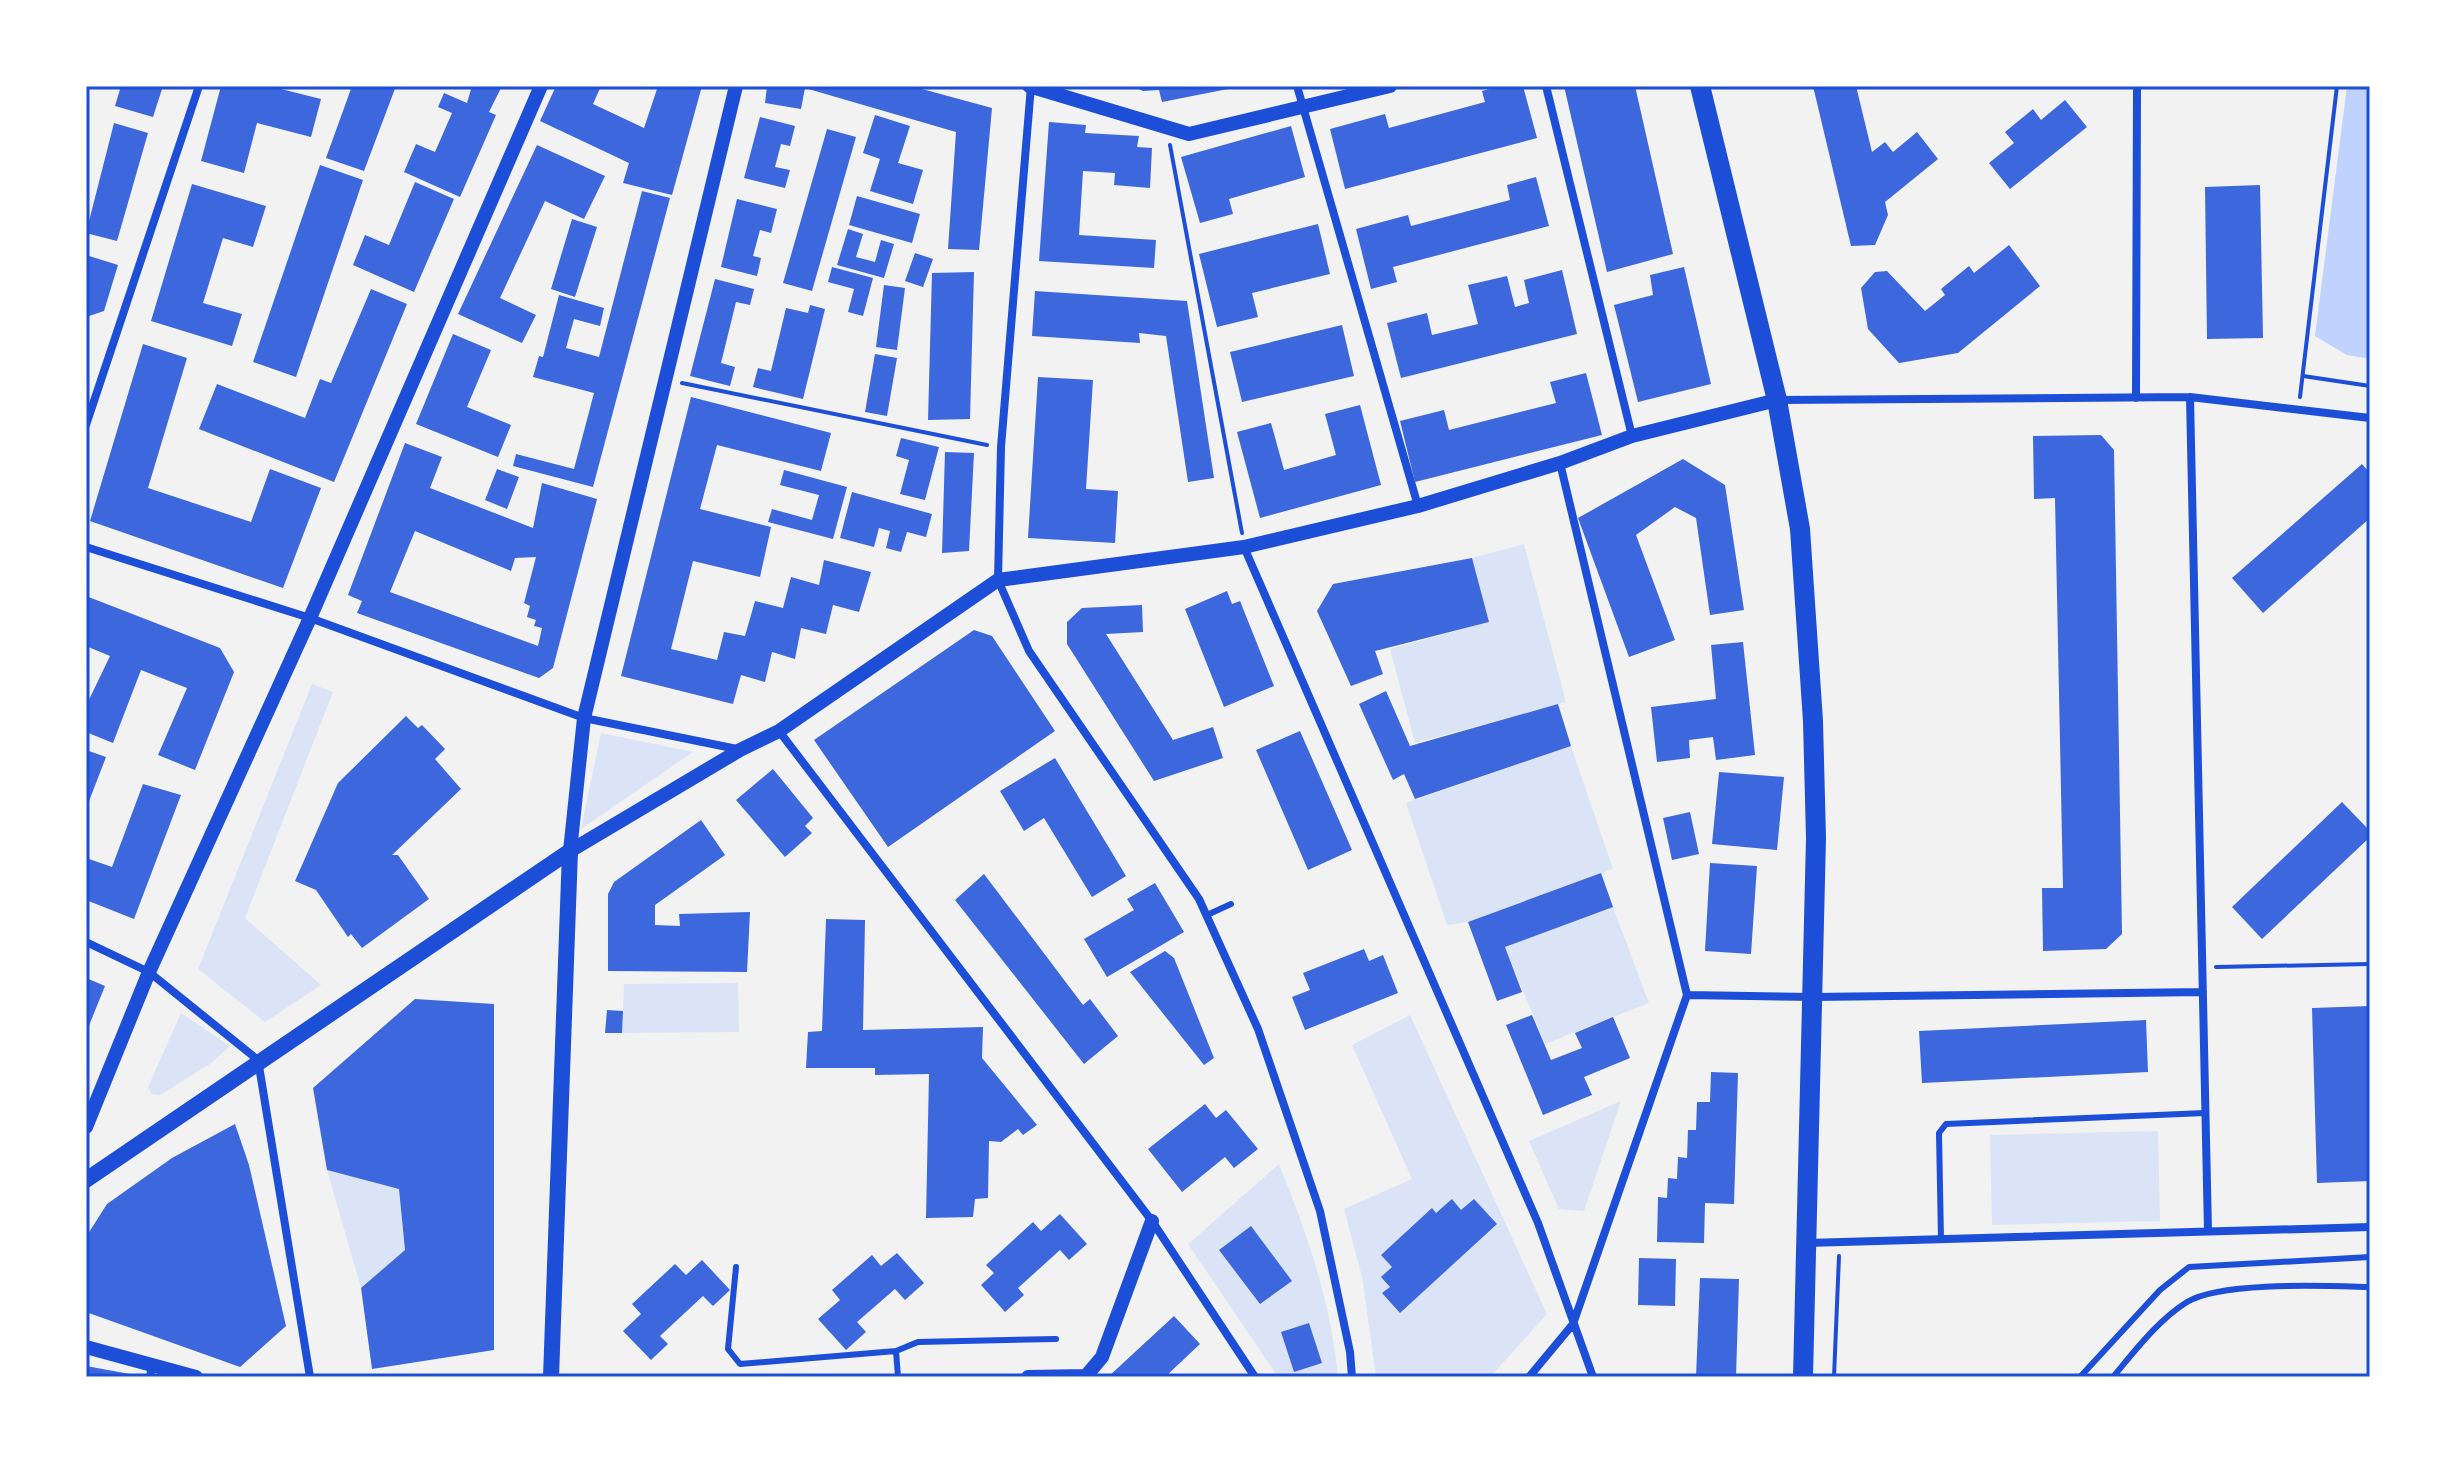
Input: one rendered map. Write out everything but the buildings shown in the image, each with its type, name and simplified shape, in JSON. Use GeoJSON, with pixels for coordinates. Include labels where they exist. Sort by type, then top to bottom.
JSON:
{"type":"FeatureCollection","features":[{"type":"Feature","properties":{"kind":"main road"},"geometry":{"type":"LineString","coordinates":[[1700,86],[1777,400],[1800,529],[1813,721],[1813,997],[1804,1243],[1803,1377]]}},
{"type":"Feature","properties":{"kind":"main road"},"geometry":{"type":"LineString","coordinates":[[86,1180],[258,1060],[570,851]]}},
{"type":"Feature","properties":{"kind":"main road"},"geometry":{"type":"LineString","coordinates":[[551,1377],[570,851]]}},
{"type":"Feature","properties":{"kind":"street"},"geometry":{"type":"LineString","coordinates":[[86,422],[199,86]]}},
{"type":"Feature","properties":{"kind":"street"},"geometry":{"type":"LineString","coordinates":[[86,1127],[149,972],[310,618],[541,86]]}},
{"type":"Feature","properties":{"kind":"street"},"geometry":{"type":"LineString","coordinates":[[570,851],[584,718],[736,86]]}},
{"type":"Feature","properties":{"kind":"street"},"geometry":{"type":"LineString","coordinates":[[1352,1377],[1350,1352],[1320,1211],[1258,1029],[1199,899],[1029,651],[998,580],[1001,447],[1030,86],[1189,134],[1390,86]]}},
{"type":"Feature","properties":{"kind":"street"},"geometry":{"type":"LineString","coordinates":[[1297,86],[1418,506]]}},
{"type":"Feature","properties":{"kind":"street"},"geometry":{"type":"LineString","coordinates":[[1546,86],[1632,436]]}},
{"type":"Feature","properties":{"kind":"street"},"geometry":{"type":"LineString","coordinates":[[2136,398],[2137,86]]}},
{"type":"Feature","properties":{"kind":"street"},"geometry":{"type":"LineString","coordinates":[[2190,397],[2208,1231]]}},
{"type":"Feature","properties":{"kind":"street"},"geometry":{"type":"LineString","coordinates":[[570,851],[740,750],[779,731],[998,580],[1244,547],[1418,506],[1560,463],[1632,436],[1777,400],[2190,397],[2370,418]]}},
{"type":"Feature","properties":{"kind":"street"},"geometry":{"type":"LineString","coordinates":[[1529,1377],[1573,1324],[1687,995],[1560,463]]}},
{"type":"Feature","properties":{"kind":"street"},"geometry":{"type":"LineString","coordinates":[[86,547],[310,618],[584,718],[740,750]]}},
{"type":"Feature","properties":{"kind":"street"},"geometry":{"type":"LineString","coordinates":[[1244,547],[1538,1223],[1593,1377]]}},
{"type":"Feature","properties":{"kind":"street"},"geometry":{"type":"LineString","coordinates":[[779,731],[1152,1221],[1255,1377]]}},
{"type":"Feature","properties":{"kind":"street"},"geometry":{"type":"LineString","coordinates":[[86,942],[149,972],[258,1060],[310,1377]]}},
{"type":"Feature","properties":{"kind":"street"},"geometry":{"type":"LineString","coordinates":[[1687,995],[1813,997],[2203,992]]}},
{"type":"Feature","properties":{"kind":"street"},"geometry":{"type":"LineString","coordinates":[[1028,1377],[1086,1377],[1102,1357],[1152,1221]]}},
{"type":"Feature","properties":{"kind":"street"},"geometry":{"type":"LineString","coordinates":[[1804,1243],[2370,1227]]}},
{"type":"Feature","properties":{"kind":"street"},"geometry":{"type":"LineString","coordinates":[[86,1347],[151,1371],[196,1377]]}},
{"type":"Feature","properties":{"kind":"lane"},"geometry":{"type":"LineString","coordinates":[[1207,915],[1231,904]]}},
{"type":"Feature","properties":{"kind":"lane"},"geometry":{"type":"LineString","coordinates":[[1941,1240],[1939,1133],[1946,1124],[2205,1113]]}},
{"type":"Feature","properties":{"kind":"lane"},"geometry":{"type":"LineString","coordinates":[[2080,1377],[2160,1290],[2189,1267],[2370,1257]]}},
{"type":"Feature","properties":{"kind":"lane"},"geometry":{"type":"LineString","coordinates":[[736,1267],[728,1349],[740,1364],[896,1351],[918,1342],[1056,1339]]}},
{"type":"Feature","properties":{"kind":"lane"},"geometry":{"type":"LineString","coordinates":[[2113,1377],[2144,1341],[2187,1302],[2215,1293],[2301,1286],[2368,1289]]}},
{"type":"Feature","properties":{"kind":"lane"},"geometry":{"type":"LineString","coordinates":[[896,1351],[898,1377]]}},
{"type":"Feature","properties":{"kind":"path"},"geometry":{"type":"LineString","coordinates":[[2299,410],[2337,86]]}},
{"type":"Feature","properties":{"kind":"path"},"geometry":{"type":"LineString","coordinates":[[1167,128],[1244,547]]}},
{"type":"Feature","properties":{"kind":"path"},"geometry":{"type":"LineString","coordinates":[[2303,376],[2370,386]]}},
{"type":"Feature","properties":{"kind":"path"},"geometry":{"type":"LineString","coordinates":[[665,380],[1001,447]]}},
{"type":"Feature","properties":{"kind":"path"},"geometry":{"type":"LineString","coordinates":[[2202,967],[2370,964]]}},
{"type":"Feature","properties":{"kind":"path"},"geometry":{"type":"LineString","coordinates":[[1834,1377],[1840,1244]]}},
{"type":"Feature","properties":{"kind":"shaded area"},"geometry":{"type":"Polygon","coordinates":[[[1524,544],[1566,702],[1415,743],[1390,649],[1489,622],[1472,558],[1524,544]]]}},
{"type":"Feature","properties":{"kind":"shaded area"},"geometry":{"type":"Polygon","coordinates":[[[312,684],[333,692],[245,918],[321,985],[265,1022],[198,969],[312,684]]]}},
{"type":"Feature","properties":{"kind":"shaded area"},"geometry":{"type":"Polygon","coordinates":[[[601,733],[693,752],[581,829],[601,733]]]}},
{"type":"Feature","properties":{"kind":"shaded area"},"geometry":{"type":"Polygon","coordinates":[[[1571,746],[1613,869],[1468,922],[1447,925],[1406,803],[1571,746]]]}},
{"type":"Feature","properties":{"kind":"shaded area"},"geometry":{"type":"Polygon","coordinates":[[[1613,907],[1649,1003],[1545,1044],[1505,947],[1613,907]]]}},
{"type":"Feature","properties":{"kind":"shaded area"},"geometry":{"type":"Polygon","coordinates":[[[738,983],[739,1032],[622,1033],[624,984],[738,983]]]}},
{"type":"Feature","properties":{"kind":"shaded area"},"geometry":{"type":"Polygon","coordinates":[[[181,1013],[230,1046],[210,1064],[160,1095],[152,1094],[148,1087],[181,1013]]]}},
{"type":"Feature","properties":{"kind":"shaded area"},"geometry":{"type":"Polygon","coordinates":[[[1410,1015],[1547,1314],[1490,1377],[1376,1377],[1362,1277],[1344,1209],[1412,1179],[1352,1045],[1410,1015]]]}},
{"type":"Feature","properties":{"kind":"shaded area"},"geometry":{"type":"Polygon","coordinates":[[[1621,1101],[1584,1211],[1559,1209],[1529,1141],[1621,1101]]]}},
{"type":"Feature","properties":{"kind":"shaded area"},"geometry":{"type":"Polygon","coordinates":[[[2158,1131],[2160,1221],[1992,1225],[1990,1135],[2158,1131]]]}},
{"type":"Feature","properties":{"kind":"shaded area"},"geometry":{"type":"Polygon","coordinates":[[[1279,1164],[1316,1268],[1330,1322],[1338,1377],[1278,1377],[1188,1244],[1279,1164]]]}},
{"type":"Feature","properties":{"kind":"shaded area"},"geometry":{"type":"Polygon","coordinates":[[[327,1170],[399,1189],[405,1250],[361,1288],[327,1170]]]}},
{"type":"Feature","properties":{"kind":"water"},"geometry":{"type":"Polygon","coordinates":[[[2347,86],[2370,86],[2370,359],[2347,355],[2315,336],[2347,86]]]}}]}
